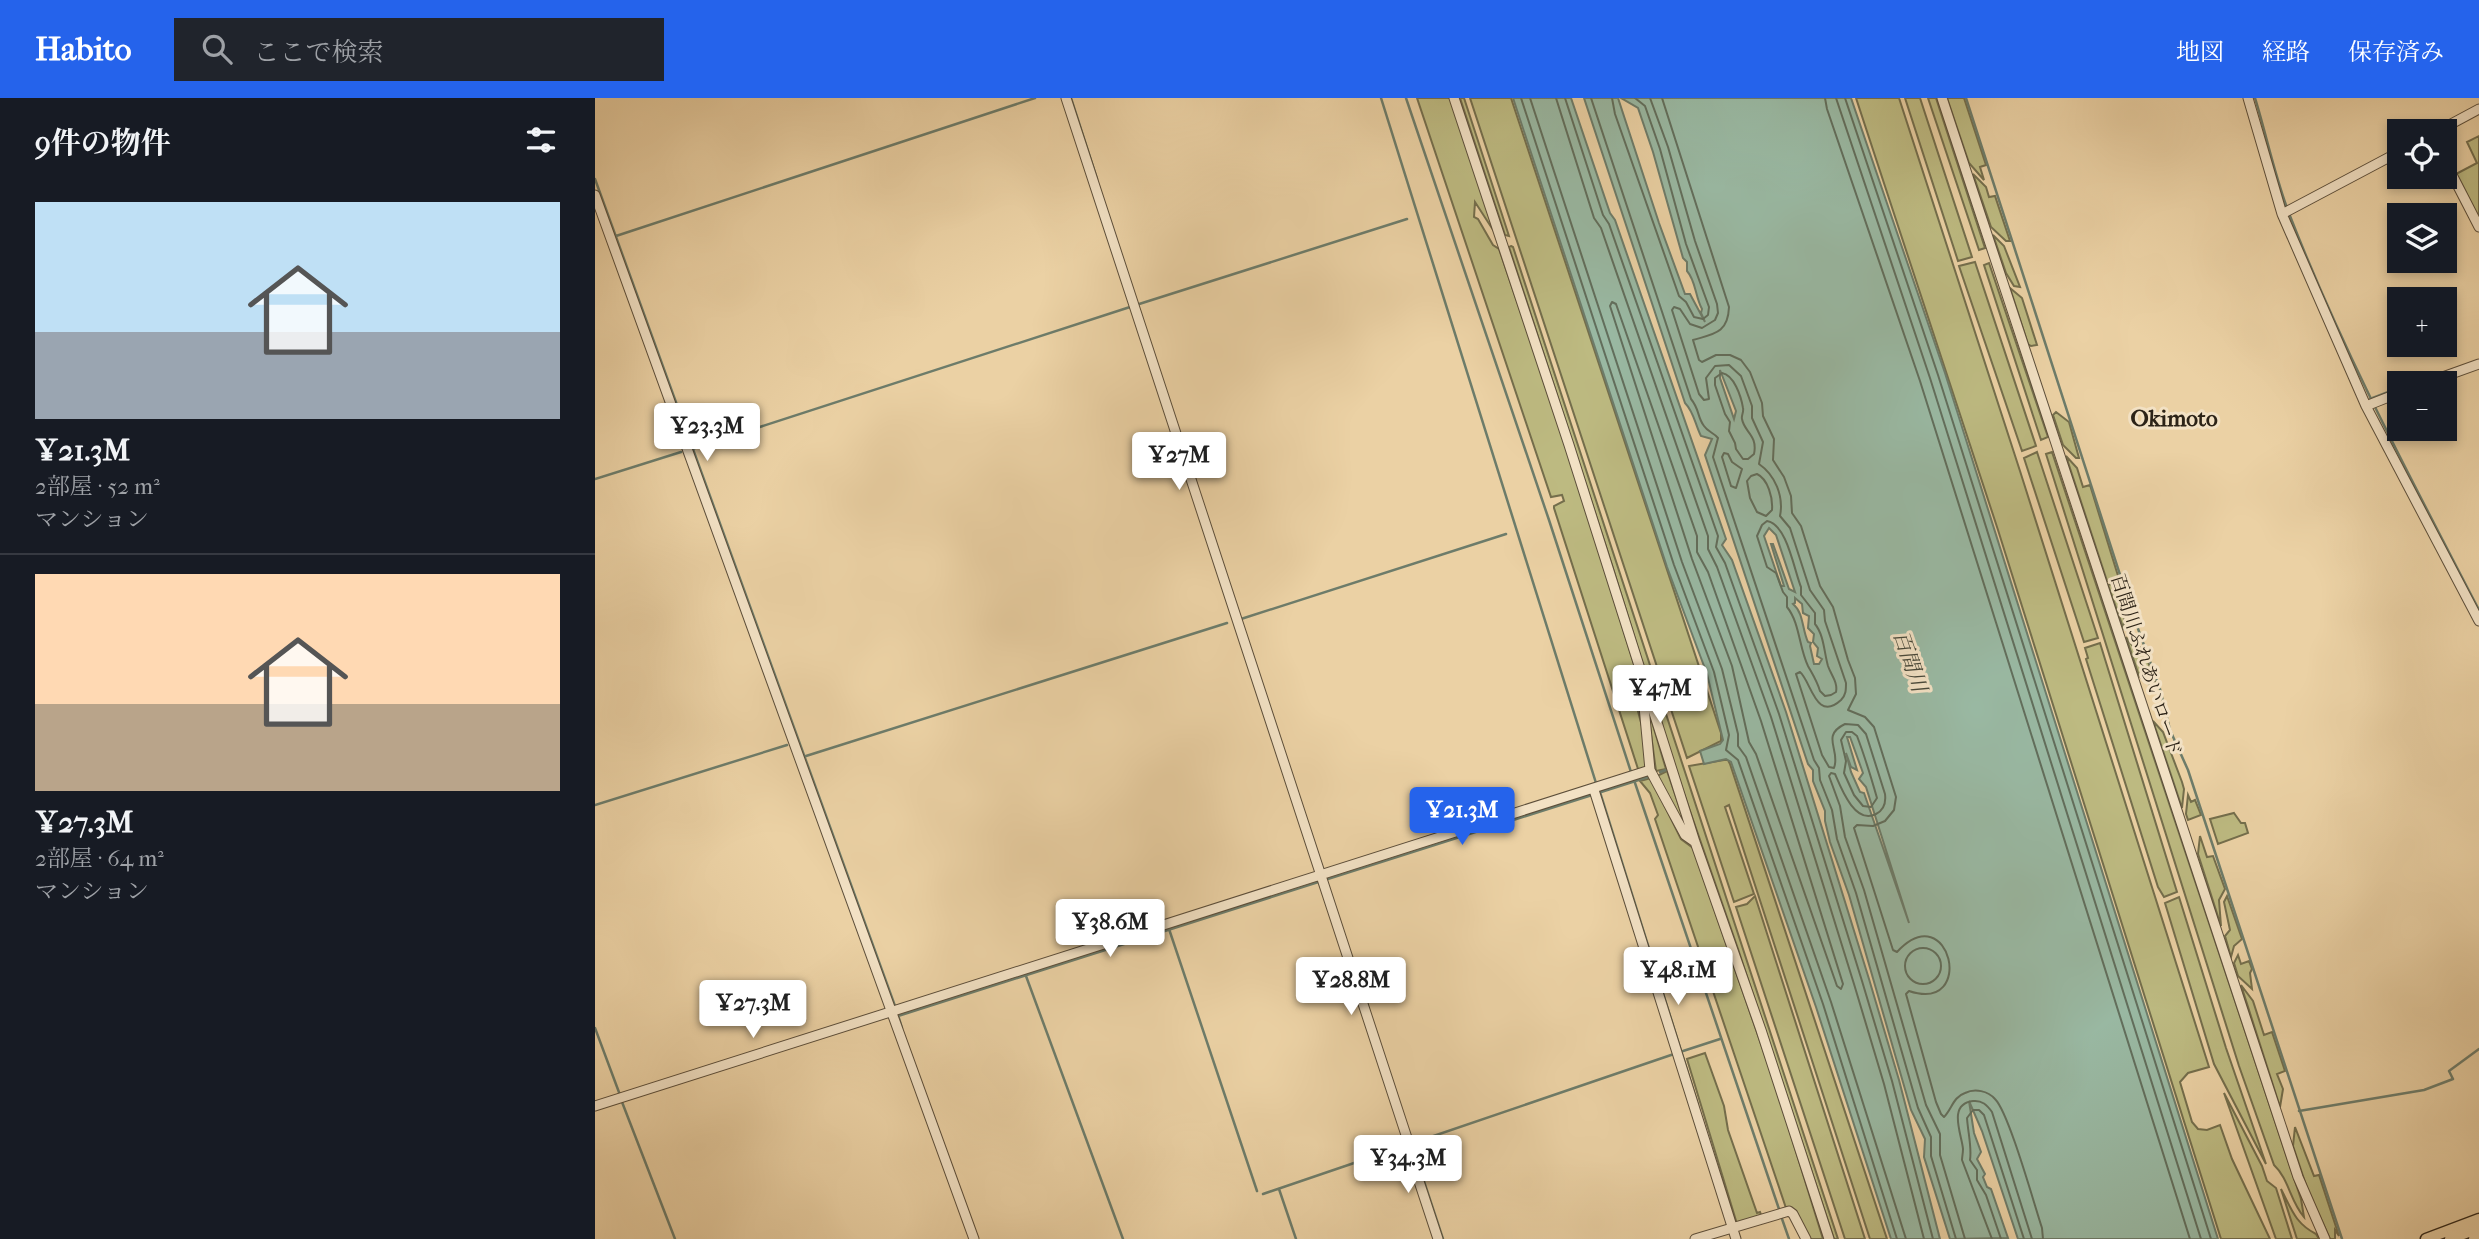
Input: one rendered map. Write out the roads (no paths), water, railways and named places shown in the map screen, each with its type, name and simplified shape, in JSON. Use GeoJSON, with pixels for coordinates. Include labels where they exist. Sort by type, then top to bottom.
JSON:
{"type":"FeatureCollection","features":[{"type":"Feature","properties":{"kind":"main road"},"geometry":{"type":"LineString","coordinates":[[2426,1239],[2479,1219]]}},
{"type":"Feature","properties":{"kind":"main road"},"geometry":{"type":"LineString","coordinates":[[2450,1239],[2479,1228]]}},
{"type":"Feature","properties":{"kind":"main road"},"geometry":{"type":"LineString","coordinates":[[2474,1239],[2479,1237]]}},
{"type":"Feature","properties":{"kind":"street"},"geometry":{"type":"LineString","coordinates":[[1066,98],[1439,1239]]}},
{"type":"Feature","properties":{"kind":"street"},"geometry":{"type":"LineString","coordinates":[[1454,98],[1565,432],[1695,842],[1761,1030],[1829,1239]]}},
{"type":"Feature","properties":{"kind":"street","name":"百間川ふれあいロード"},"geometry":{"type":"LineString","coordinates":[[1942,98],[2298,1177],[2326,1239]]}},
{"type":"Feature","properties":{"kind":"street"},"geometry":{"type":"LineString","coordinates":[[2248,98],[2287,212],[2370,404],[2479,621]]}},
{"type":"Feature","properties":{"kind":"street"},"geometry":{"type":"LineString","coordinates":[[2457,121],[2479,109]]}},
{"type":"Feature","properties":{"kind":"street"},"geometry":{"type":"LineString","coordinates":[[2287,212],[2387,158]]}},
{"type":"Feature","properties":{"kind":"street"},"geometry":{"type":"LineString","coordinates":[[2457,184],[2479,228]]}},
{"type":"Feature","properties":{"kind":"street"},"geometry":{"type":"LineString","coordinates":[[595,195],[974,1239]]}},
{"type":"Feature","properties":{"kind":"street"},"geometry":{"type":"LineString","coordinates":[[2457,372],[2479,364]]}},
{"type":"Feature","properties":{"kind":"street"},"geometry":{"type":"LineString","coordinates":[[2370,404],[2387,398]]}},
{"type":"Feature","properties":{"kind":"street"},"geometry":{"type":"LineString","coordinates":[[1643,680],[1641,691],[1650,770],[1685,835],[1695,842]]}},
{"type":"Feature","properties":{"kind":"street"},"geometry":{"type":"LineString","coordinates":[[595,1106],[1321,879],[1596,791],[1650,770]]}},
{"type":"Feature","properties":{"kind":"street"},"geometry":{"type":"LineString","coordinates":[[1596,791],[1735,1230]]}},
{"type":"Feature","properties":{"kind":"street"},"geometry":{"type":"LineString","coordinates":[[1695,1239],[1735,1230],[1789,1211],[1793,1213],[1806,1239]]}},
{"type":"Feature","properties":{"kind":"water"},"geometry":{"type":"Polygon","coordinates":[[[1513,98],[1571,98],[1726,539],[1722,545],[1732,560],[1786,712],[1899,1080],[1940,1239],[1891,1239],[1816,1007],[1731,762],[1726,759],[1704,764],[1700,751],[1720,744],[1723,740],[1707,674],[1667,567],[1513,98]]]}},
{"type":"Feature","properties":{"kind":"water","name":"百間川"},"geometry":{"type":"Polygon","coordinates":[[[1584,98],[1618,98],[1685,294],[1690,294],[1705,322],[1638,108],[1621,98],[1851,98],[1945,373],[2218,1239],[2018,1239],[1982,1131],[1969,1101],[1974,1133],[1981,1152],[1977,1159],[2008,1238],[1950,1239],[1924,1157],[1925,1139],[1911,1110],[1849,895],[1830,842],[1825,811],[1813,781],[1813,770],[1808,764],[1705,455],[1712,439],[1701,436],[1685,403],[1584,98]],[[1720,370],[1720,378],[1734,419],[1736,411],[1720,370]],[[1769,528],[1764,536],[1781,586],[1784,586],[1771,544],[1789,589],[1795,592],[1776,535],[1769,528]],[[1795,598],[1793,604],[1801,617],[1808,642],[1811,643],[1814,664],[1819,664],[1822,659],[1817,656],[1814,634],[1808,628],[1809,616],[1803,613],[1802,604],[1795,598]],[[1847,737],[1857,770],[1851,767],[1846,753],[1851,772],[1860,792],[1864,793],[1909,923],[1866,787],[1859,779],[1863,773],[1850,737],[1847,737]]]}},
{"type":"Feature","properties":{"kind":"waterway"},"geometry":{"type":"LineString","coordinates":[[616,236],[1035,98]]}},
{"type":"Feature","properties":{"kind":"waterway"},"geometry":{"type":"LineString","coordinates":[[1071,98],[1097,179]]}},
{"type":"Feature","properties":{"kind":"waterway"},"geometry":{"type":"LineString","coordinates":[[1381,98],[1596,783]]}},
{"type":"Feature","properties":{"kind":"waterway"},"geometry":{"type":"LineString","coordinates":[[1406,98],[1631,772]]}},
{"type":"Feature","properties":{"kind":"waterway"},"geometry":{"type":"LineString","coordinates":[[1966,98],[2133,615],[2160,689],[2170,730],[2188,770],[2342,1239]]}},
{"type":"Feature","properties":{"kind":"waterway"},"geometry":{"type":"LineString","coordinates":[[2255,98],[2285,202],[2332,317],[2379,416],[2479,610]]}},
{"type":"Feature","properties":{"kind":"waterway"},"geometry":{"type":"LineString","coordinates":[[595,179],[895,1006]]}},
{"type":"Feature","properties":{"kind":"waterway"},"geometry":{"type":"LineString","coordinates":[[1136,305],[1407,219]]}},
{"type":"Feature","properties":{"kind":"waterway"},"geometry":{"type":"LineString","coordinates":[[692,449],[1130,307]]}},
{"type":"Feature","properties":{"kind":"waterway"},"geometry":{"type":"LineString","coordinates":[[2370,399],[2387,393]]}},
{"type":"Feature","properties":{"kind":"waterway"},"geometry":{"type":"LineString","coordinates":[[595,479],[681,452]]}},
{"type":"Feature","properties":{"kind":"waterway"},"geometry":{"type":"LineString","coordinates":[[1241,619],[1506,534]]}},
{"type":"Feature","properties":{"kind":"waterway"},"geometry":{"type":"LineString","coordinates":[[806,756],[1227,623]]}},
{"type":"Feature","properties":{"kind":"waterway"},"geometry":{"type":"LineString","coordinates":[[595,805],[787,745]]}},
{"type":"Feature","properties":{"kind":"waterway"},"geometry":{"type":"LineString","coordinates":[[1660,772],[1666,770]]}},
{"type":"Feature","properties":{"kind":"waterway"},"geometry":{"type":"LineString","coordinates":[[1598,793],[1648,777]]}},
{"type":"Feature","properties":{"kind":"waterway"},"geometry":{"type":"LineString","coordinates":[[1634,780],[1779,1209]]}},
{"type":"Feature","properties":{"kind":"waterway"},"geometry":{"type":"LineString","coordinates":[[1600,792],[1698,1105]]}},
{"type":"Feature","properties":{"kind":"waterway"},"geometry":{"type":"LineString","coordinates":[[898,1016],[1592,795]]}},
{"type":"Feature","properties":{"kind":"waterway"},"geometry":{"type":"LineString","coordinates":[[1169,929],[1257,1191]]}},
{"type":"Feature","properties":{"kind":"waterway"},"geometry":{"type":"LineString","coordinates":[[1026,976],[1123,1239]]}},
{"type":"Feature","properties":{"kind":"waterway"},"geometry":{"type":"LineString","coordinates":[[898,1015],[902,1028]]}},
{"type":"Feature","properties":{"kind":"waterway"},"geometry":{"type":"LineString","coordinates":[[595,1028],[620,1095]]}},
{"type":"Feature","properties":{"kind":"waterway"},"geometry":{"type":"LineString","coordinates":[[1680,1052],[1720,1039]]}},
{"type":"Feature","properties":{"kind":"waterway"},"geometry":{"type":"LineString","coordinates":[[2299,1111],[2424,1090],[2453,1079],[2449,1071],[2479,1049]]}},
{"type":"Feature","properties":{"kind":"waterway"},"geometry":{"type":"LineString","coordinates":[[1410,1144],[1674,1054]]}},
{"type":"Feature","properties":{"kind":"waterway"},"geometry":{"type":"LineString","coordinates":[[622,1102],[675,1239]]}},
{"type":"Feature","properties":{"kind":"waterway"},"geometry":{"type":"LineString","coordinates":[[1411,1142],[1443,1239]]}},
{"type":"Feature","properties":{"kind":"waterway"},"geometry":{"type":"LineString","coordinates":[[1263,1194],[1404,1146]]}},
{"type":"Feature","properties":{"kind":"waterway"},"geometry":{"type":"LineString","coordinates":[[1279,1189],[1296,1239]]}},
{"type":"Feature","properties":{"kind":"waterway"},"geometry":{"type":"LineString","coordinates":[[1781,1216],[1789,1239]]}},
{"type":"Feature","properties":{"kind":"district","name":"Okimoto"},"geometry":{"type":"Point","coordinates":[2174,418]}}]}
